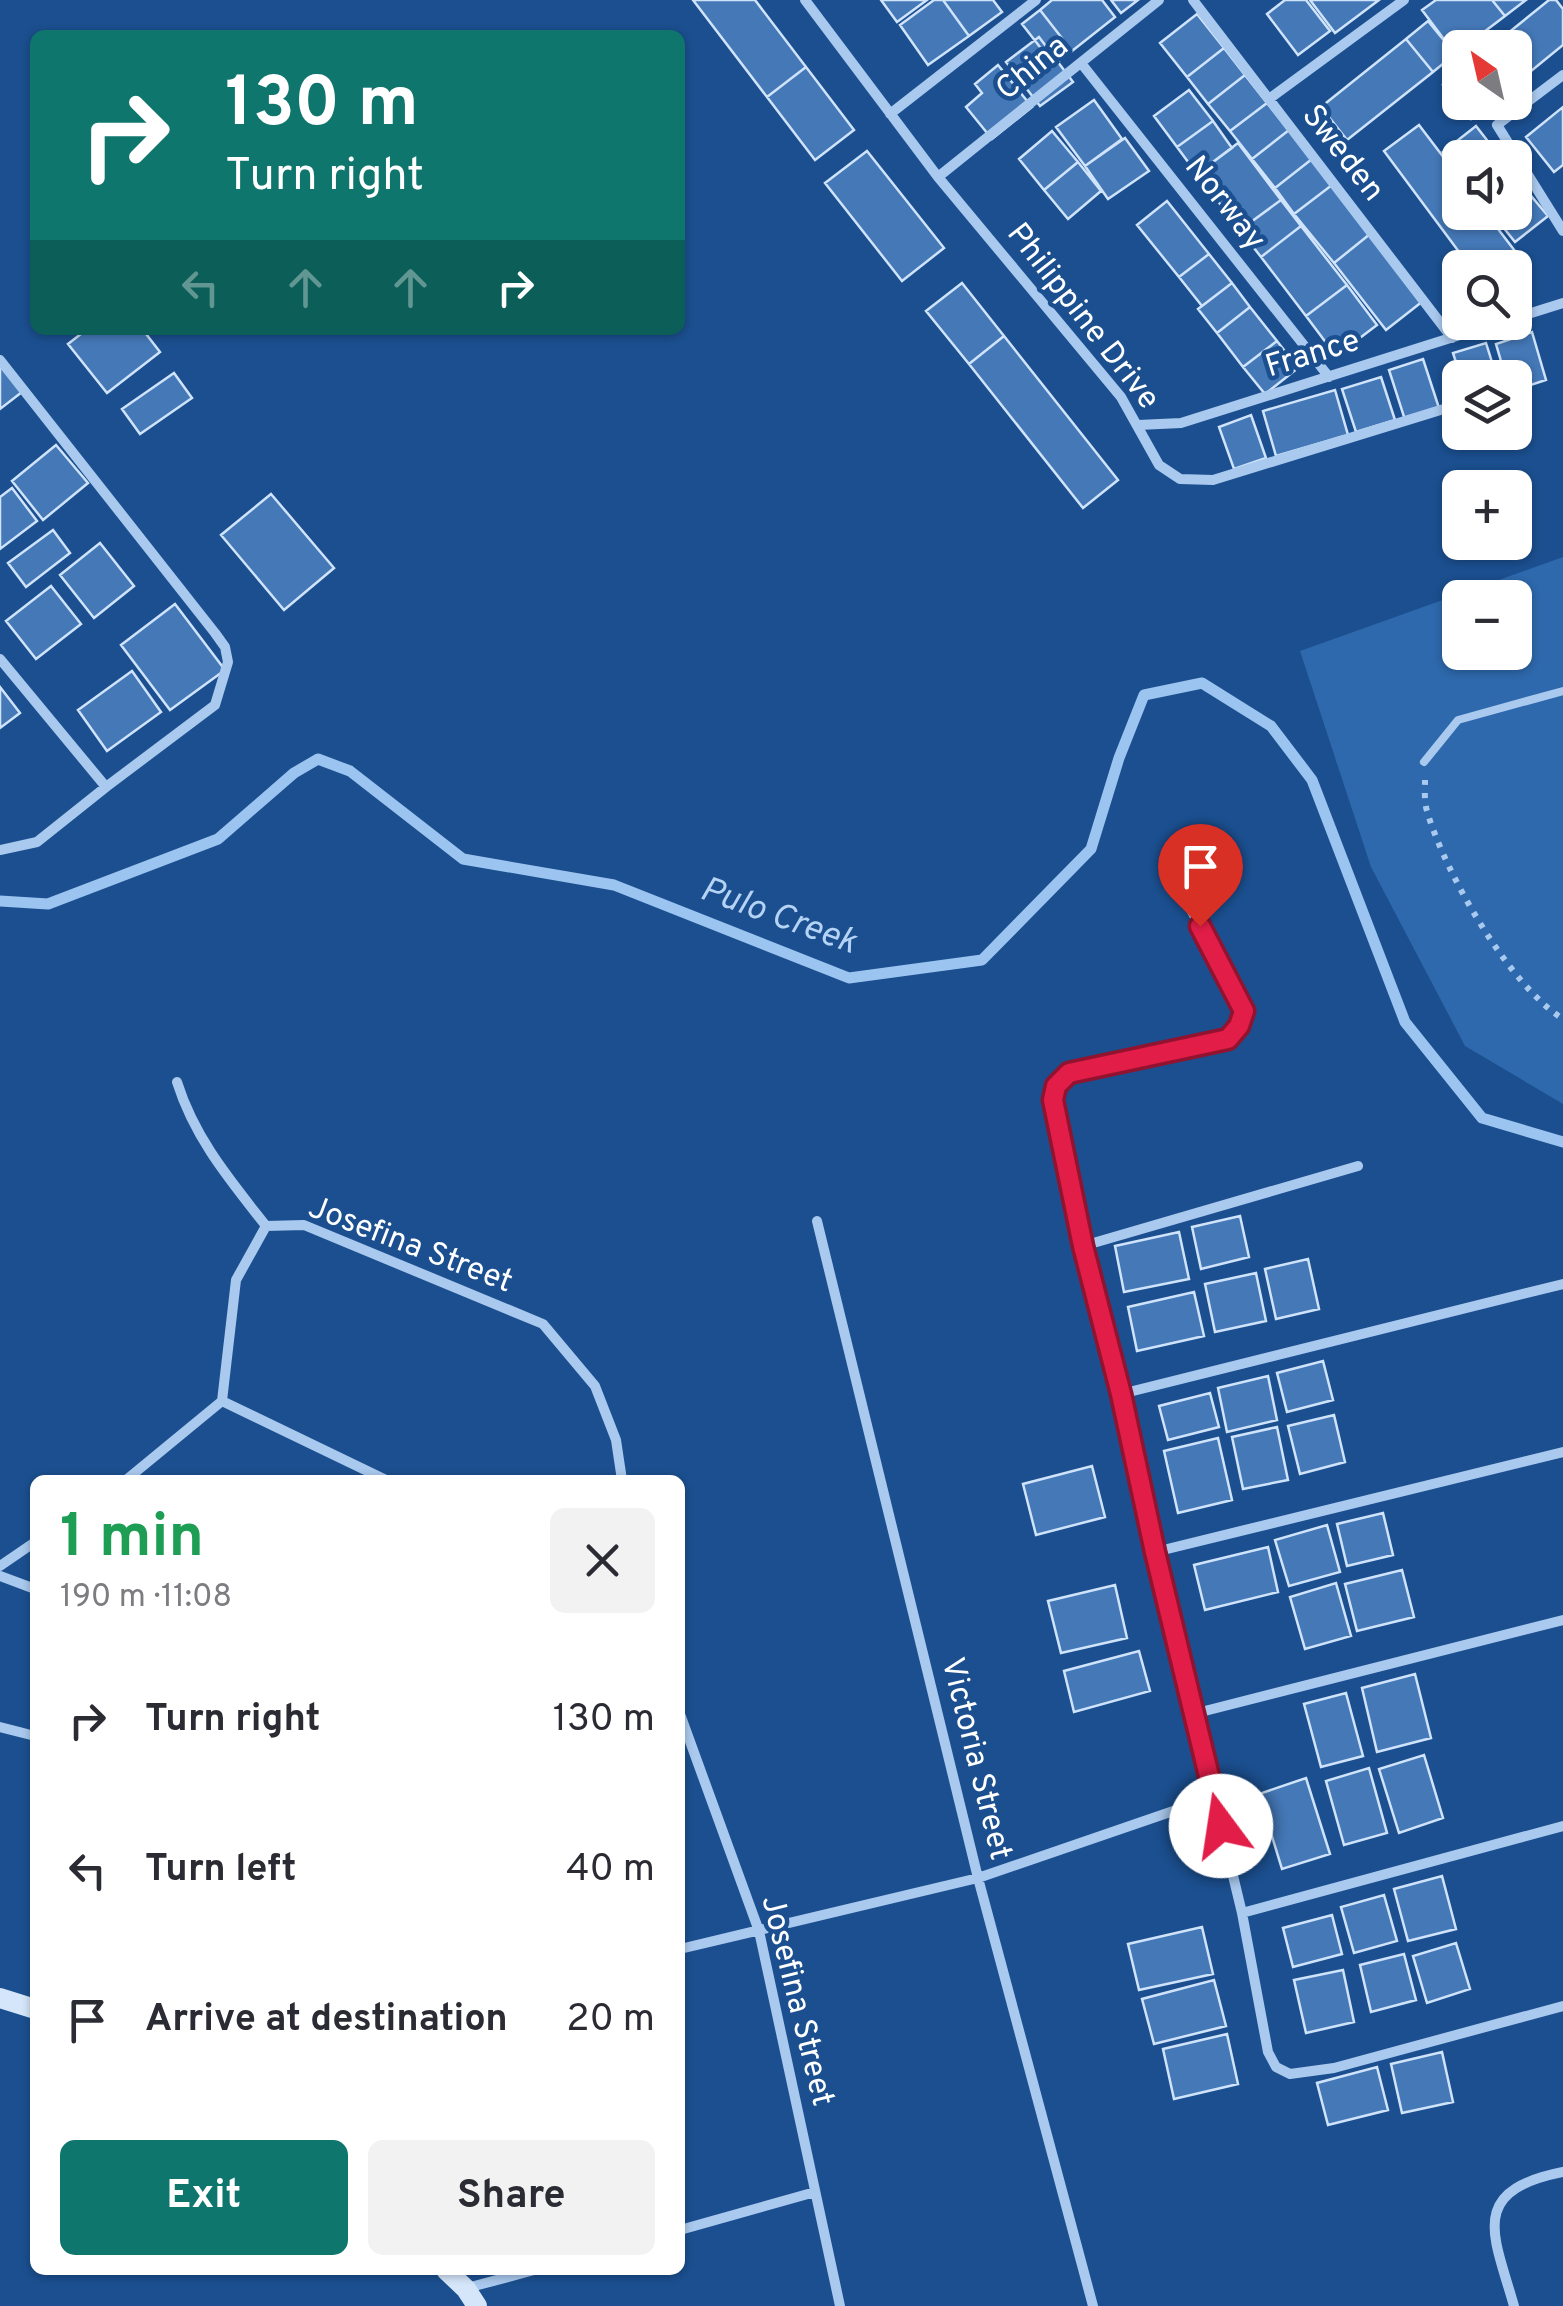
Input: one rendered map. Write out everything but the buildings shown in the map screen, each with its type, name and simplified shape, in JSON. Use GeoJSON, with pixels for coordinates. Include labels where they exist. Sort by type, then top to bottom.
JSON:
{"type":"FeatureCollection","features":[{"type":"Feature","properties":{"kind":"street","name":"Philippine Drive"},"geometry":{"type":"LineString","coordinates":[[805,0],[938,177],[1120,397],[1159,465],[1180,480],[1212,480],[1442,410]]}},
{"type":"Feature","properties":{"kind":"street"},"geometry":{"type":"LineString","coordinates":[[890,114],[1036,0]]}},
{"type":"Feature","properties":{"kind":"street","name":"China"},"geometry":{"type":"LineString","coordinates":[[938,177],[1159,0]]}},
{"type":"Feature","properties":{"kind":"street","name":"Sweden"},"geometry":{"type":"LineString","coordinates":[[1193,0],[1442,325]]}},
{"type":"Feature","properties":{"kind":"street"},"geometry":{"type":"LineString","coordinates":[[1269,99],[1404,0]]}},
{"type":"Feature","properties":{"kind":"street","name":"Norway"},"geometry":{"type":"LineString","coordinates":[[1081,62],[1329,377]]}},
{"type":"Feature","properties":{"kind":"street"},"geometry":{"type":"LineString","coordinates":[[1563,75],[1497,125],[1563,232]]}},
{"type":"Feature","properties":{"kind":"street"},"geometry":{"type":"LineString","coordinates":[[1532,313],[1563,304]]}},
{"type":"Feature","properties":{"kind":"street","name":"France"},"geometry":{"type":"LineString","coordinates":[[1138,424],[1181,422],[1446,340]]}},
{"type":"Feature","properties":{"kind":"street"},"geometry":{"type":"LineString","coordinates":[[0,360],[225,647],[228,662],[215,705],[37,842],[0,850]]}},
{"type":"Feature","properties":{"kind":"street"},"geometry":{"type":"LineString","coordinates":[[0,659],[106,787]]}},
{"type":"Feature","properties":{"kind":"street"},"geometry":{"type":"LineString","coordinates":[[1185,898],[1244,1011],[1239,1026],[1228,1039],[1069,1073],[1056,1086],[1053,1100],[1083,1246],[1242,1914],[1268,2052],[1276,2067],[1290,2074],[1334,2068],[1563,2006]]}},
{"type":"Feature","properties":{"kind":"street"},"geometry":{"type":"LineString","coordinates":[[176,1082],[188,1117],[208,1152],[266,1226]]}},
{"type":"Feature","properties":{"kind":"street"},"geometry":{"type":"LineString","coordinates":[[1083,1246],[1358,1166]]}},
{"type":"Feature","properties":{"kind":"street","name":"Victoria Street"},"geometry":{"type":"LineString","coordinates":[[816,1221],[978,1878],[1094,2306]]}},
{"type":"Feature","properties":{"kind":"street","name":"Josefina Street"},"geometry":{"type":"LineString","coordinates":[[222,1401],[236,1280],[266,1226],[304,1225],[542,1324],[595,1386],[616,1440],[621,1475]]}},
{"type":"Feature","properties":{"kind":"street"},"geometry":{"type":"LineString","coordinates":[[1121,1394],[1563,1284]]}},
{"type":"Feature","properties":{"kind":"street"},"geometry":{"type":"LineString","coordinates":[[132,1475],[222,1401],[376,1475]]}},
{"type":"Feature","properties":{"kind":"street"},"geometry":{"type":"LineString","coordinates":[[1155,1552],[1563,1452]]}},
{"type":"Feature","properties":{"kind":"street"},"geometry":{"type":"LineString","coordinates":[[0,1566],[30,1545]]}},
{"type":"Feature","properties":{"kind":"street"},"geometry":{"type":"LineString","coordinates":[[0,1576],[30,1587]]}},
{"type":"Feature","properties":{"kind":"street"},"geometry":{"type":"LineString","coordinates":[[1193,1714],[1563,1620]]}},
{"type":"Feature","properties":{"kind":"street"},"geometry":{"type":"LineString","coordinates":[[0,1727],[30,1735]]}},
{"type":"Feature","properties":{"kind":"street","name":"Josefina Street"},"geometry":{"type":"LineString","coordinates":[[685,1728],[758,1932],[840,2306]]}},
{"type":"Feature","properties":{"kind":"street"},"geometry":{"type":"LineString","coordinates":[[685,1948],[978,1878],[1214,1797]]}},
{"type":"Feature","properties":{"kind":"street"},"geometry":{"type":"LineString","coordinates":[[1242,1914],[1563,1826]]}},
{"type":"Feature","properties":{"kind":"street"},"geometry":{"type":"LineString","coordinates":[[0,1998],[30,2007]]}},
{"type":"Feature","properties":{"kind":"street"},"geometry":{"type":"LineString","coordinates":[[1514,2306],[1492,2228],[1499,2203],[1537,2177],[1563,2172]]}},
{"type":"Feature","properties":{"kind":"street"},"geometry":{"type":"LineString","coordinates":[[685,2229],[815,2192]]}},
{"type":"Feature","properties":{"kind":"street"},"geometry":{"type":"LineString","coordinates":[[451,2275],[472,2297],[523,2275]]}},
{"type":"Feature","properties":{"kind":"lane"},"geometry":{"type":"LineString","coordinates":[[1424,762],[1458,720],[1563,690]]}},
{"type":"Feature","properties":{"kind":"path"},"geometry":{"type":"LineString","coordinates":[[1424,762],[1426,808],[1460,890],[1524,985],[1563,1019]]}},
{"type":"Feature","properties":{"kind":"shaded area"},"geometry":{"type":"Polygon","coordinates":[[[1563,557],[1563,1104],[1465,1046],[1371,867],[1300,651],[1442,600],[1442,670],[1532,670],[1532,580],[1499,580],[1563,557]]]}},
{"type":"Feature","properties":{"kind":"waterway","name":"Pulo Creek"},"geometry":{"type":"LineString","coordinates":[[0,901],[48,904],[218,839],[294,773],[318,759],[350,771],[463,859],[614,885],[849,978],[982,960],[1091,849],[1119,758],[1144,695],[1202,683],[1271,726],[1312,780],[1405,1022],[1482,1118],[1563,1142]]}},
{"type":"Feature","properties":{"kind":"route"},"geometry":{"type":"LineString","coordinates":[[1200,926],[1244,1011],[1239,1026],[1228,1039],[1069,1073],[1056,1086],[1053,1100],[1083,1246],[1221,1826]]}}]}
